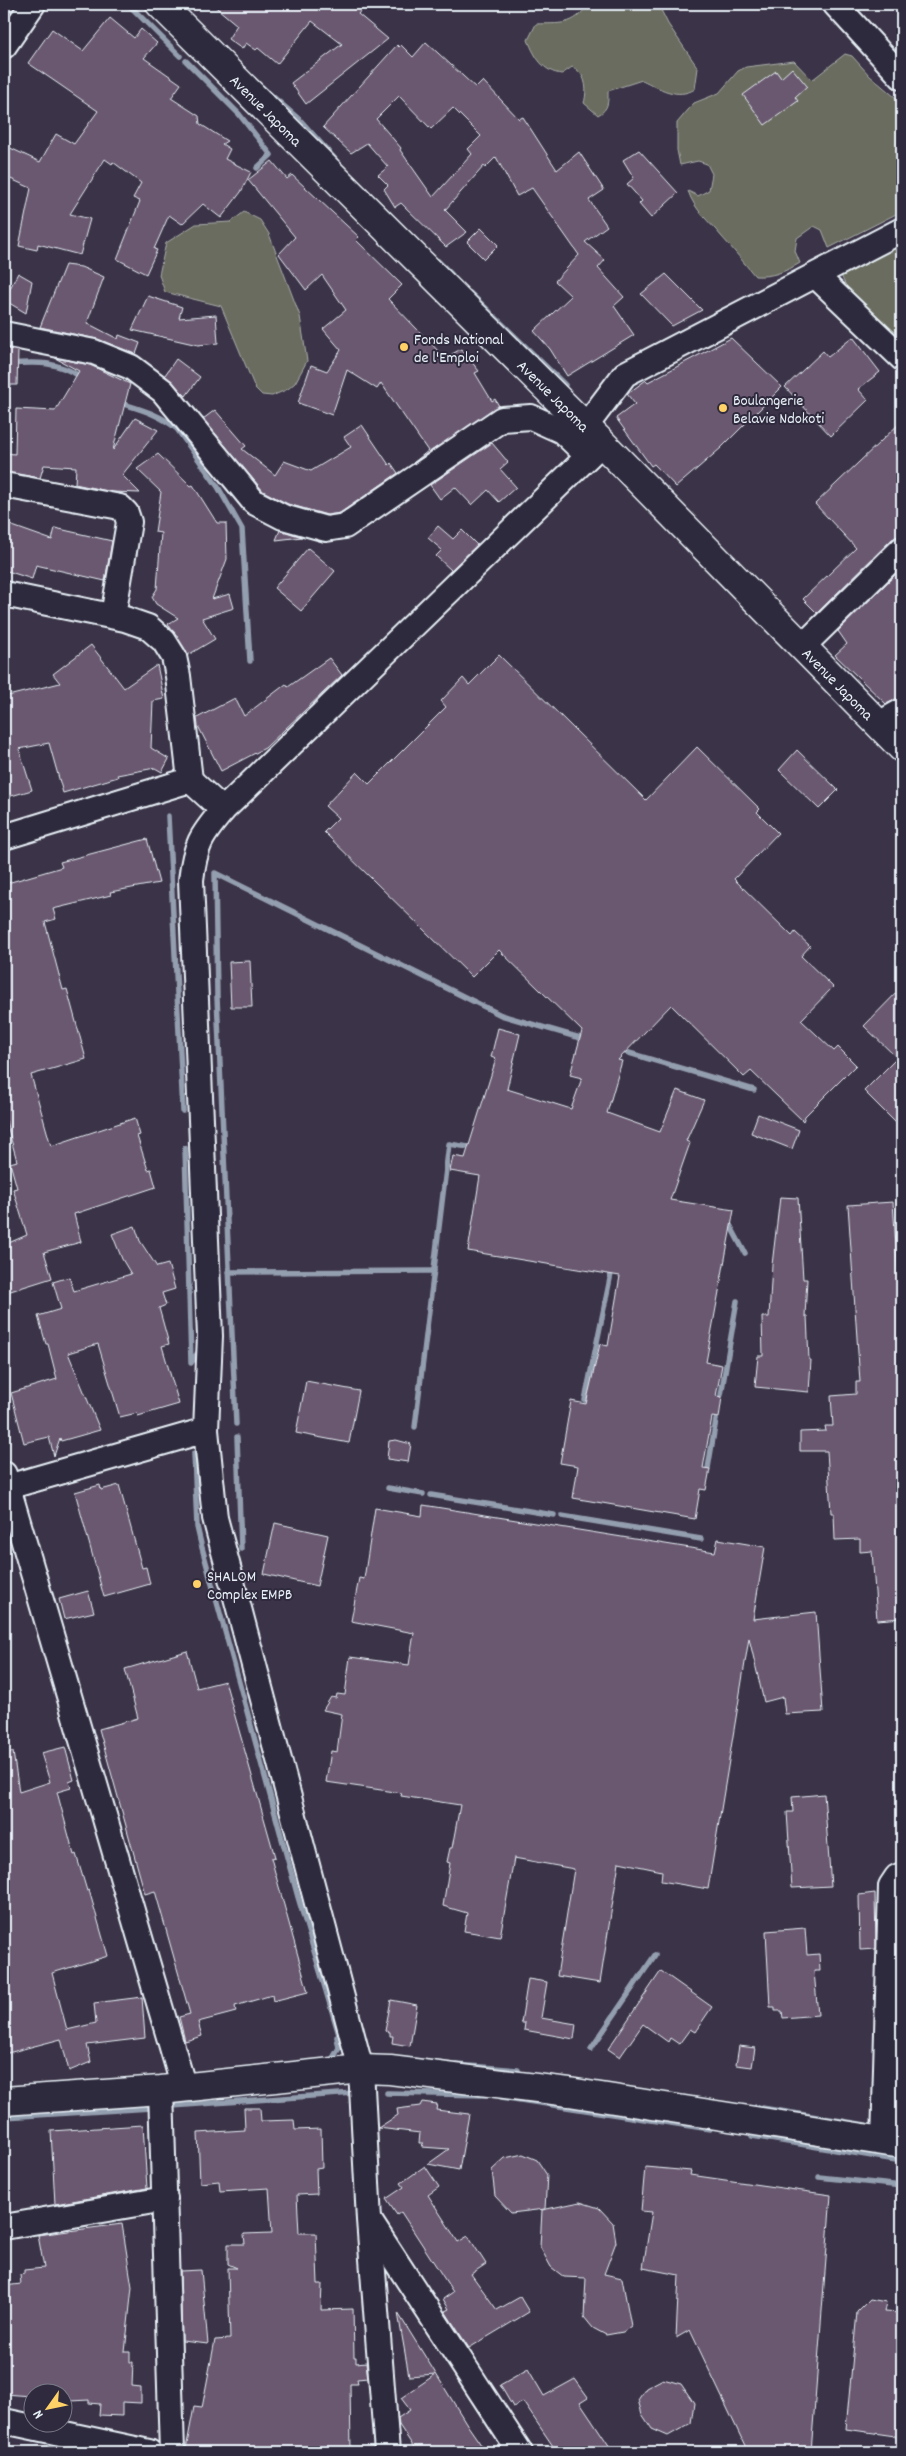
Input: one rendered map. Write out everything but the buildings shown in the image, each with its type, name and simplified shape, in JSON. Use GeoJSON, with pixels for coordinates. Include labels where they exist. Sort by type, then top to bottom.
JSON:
{"type":"FeatureCollection","features":[{"type":"Feature","properties":{"kind":"main road","name":"Avenue Japoma"},"geometry":{"type":"LineString","coordinates":[[160,4],[592,442],[803,646],[902,748]]}},
{"type":"Feature","properties":{"kind":"main road"},"geometry":{"type":"LineString","coordinates":[[4,2101],[173,2089],[361,2069],[420,2073],[569,2092],[893,2143]]}},
{"type":"Feature","properties":{"kind":"street"},"geometry":{"type":"LineString","coordinates":[[4,46],[32,4]]}},
{"type":"Feature","properties":{"kind":"street"},"geometry":{"type":"LineString","coordinates":[[847,6],[902,77]]}},
{"type":"Feature","properties":{"kind":"street"},"geometry":{"type":"LineString","coordinates":[[387,2452],[369,2220],[361,2069],[215,1518],[206,1430],[210,1336],[191,880],[194,856],[202,834],[223,810],[592,442],[625,374],[902,230]]}},
{"type":"Feature","properties":{"kind":"street"},"geometry":{"type":"LineString","coordinates":[[816,276],[902,358]]}},
{"type":"Feature","properties":{"kind":"street"},"geometry":{"type":"LineString","coordinates":[[4,334],[94,352],[131,367],[163,391],[254,502],[283,517],[326,529],[345,526],[502,419],[531,417],[592,442]]}},
{"type":"Feature","properties":{"kind":"street"},"geometry":{"type":"LineString","coordinates":[[4,485],[120,507],[126,513],[129,522],[113,616]]}},
{"type":"Feature","properties":{"kind":"street"},"geometry":{"type":"LineString","coordinates":[[803,646],[902,549]]}},
{"type":"Feature","properties":{"kind":"street"},"geometry":{"type":"LineString","coordinates":[[4,594],[113,616],[148,627],[164,641],[174,657],[190,780],[223,810]]}},
{"type":"Feature","properties":{"kind":"street"},"geometry":{"type":"LineString","coordinates":[[879,724],[902,711]]}},
{"type":"Feature","properties":{"kind":"street"},"geometry":{"type":"LineString","coordinates":[[4,837],[190,780]]}},
{"type":"Feature","properties":{"kind":"street"},"geometry":{"type":"LineString","coordinates":[[172,2452],[165,2199],[173,2089],[5,1483],[206,1430]]}},
{"type":"Feature","properties":{"kind":"street"},"geometry":{"type":"LineString","coordinates":[[893,2143],[895,2006],[891,1886],[897,1877],[902,1875]]}},
{"type":"Feature","properties":{"kind":"street"},"geometry":{"type":"LineString","coordinates":[[4,2227],[165,2199]]}},
{"type":"Feature","properties":{"kind":"street"},"geometry":{"type":"LineString","coordinates":[[369,2220],[520,2452]]}},
{"type":"Feature","properties":{"kind":"street"},"geometry":{"type":"LineString","coordinates":[[4,2421],[149,2452]]}},
{"type":"Feature","properties":{"kind":"green space"},"geometry":{"type":"Polygon","coordinates":[[[588,4],[658,4],[668,24],[698,68],[695,89],[682,93],[668,92],[642,80],[608,91],[606,108],[598,115],[584,103],[586,87],[580,73],[572,67],[562,74],[555,73],[545,67],[540,63],[528,40],[536,24],[559,23],[571,20],[577,17],[588,4]]]}},
{"type":"Feature","properties":{"kind":"green space"},"geometry":{"type":"Polygon","coordinates":[[[845,54],[852,56],[870,76],[902,103],[902,211],[829,248],[822,230],[814,226],[797,238],[795,251],[800,263],[778,273],[767,276],[755,276],[694,204],[688,191],[698,196],[709,190],[712,174],[707,164],[698,161],[680,165],[677,150],[677,123],[694,103],[719,93],[738,71],[746,67],[794,61],[812,80],[845,54]]]}},
{"type":"Feature","properties":{"kind":"green space"},"geometry":{"type":"Polygon","coordinates":[[[244,212],[260,220],[269,234],[300,316],[307,361],[295,383],[288,389],[272,396],[262,395],[255,388],[221,306],[165,292],[159,275],[166,243],[196,224],[231,222],[244,212]]]}},
{"type":"Feature","properties":{"kind":"green space"},"geometry":{"type":"Polygon","coordinates":[[[902,241],[902,337],[884,326],[866,311],[851,294],[841,275],[902,241]]]}},
{"type":"Feature","properties":{"kind":"waterway"},"geometry":{"type":"LineString","coordinates":[[128,4],[180,56]]}},
{"type":"Feature","properties":{"kind":"waterway"},"geometry":{"type":"LineString","coordinates":[[186,61],[239,114],[271,155],[257,168]]}},
{"type":"Feature","properties":{"kind":"waterway"},"geometry":{"type":"LineString","coordinates":[[262,87],[301,121],[335,159]]}},
{"type":"Feature","properties":{"kind":"waterway"},"geometry":{"type":"LineString","coordinates":[[438,261],[452,275]]}},
{"type":"Feature","properties":{"kind":"waterway"},"geometry":{"type":"LineString","coordinates":[[470,293],[490,312]]}},
{"type":"Feature","properties":{"kind":"waterway"},"geometry":{"type":"LineString","coordinates":[[495,317],[565,385]]}},
{"type":"Feature","properties":{"kind":"waterway"},"geometry":{"type":"LineString","coordinates":[[4,364],[54,365],[83,378]]}},
{"type":"Feature","properties":{"kind":"waterway"},"geometry":{"type":"LineString","coordinates":[[117,402],[156,416],[177,429],[218,487],[242,529],[250,661]]}},
{"type":"Feature","properties":{"kind":"waterway"},"geometry":{"type":"LineString","coordinates":[[168,816],[183,1111]]}},
{"type":"Feature","properties":{"kind":"waterway"},"geometry":{"type":"LineString","coordinates":[[236,1424],[217,997],[215,873],[501,1015],[587,1040]]}},
{"type":"Feature","properties":{"kind":"waterway"},"geometry":{"type":"LineString","coordinates":[[619,1050],[754,1090]]}},
{"type":"Feature","properties":{"kind":"waterway"},"geometry":{"type":"LineString","coordinates":[[415,1427],[449,1144],[475,1148]]}},
{"type":"Feature","properties":{"kind":"waterway"},"geometry":{"type":"LineString","coordinates":[[185,1148],[191,1363],[201,1348]]}},
{"type":"Feature","properties":{"kind":"waterway"},"geometry":{"type":"LineString","coordinates":[[730,1225],[745,1253]]}},
{"type":"Feature","properties":{"kind":"waterway"},"geometry":{"type":"LineString","coordinates":[[585,1400],[612,1269]]}},
{"type":"Feature","properties":{"kind":"waterway"},"geometry":{"type":"LineString","coordinates":[[228,1272],[434,1271]]}},
{"type":"Feature","properties":{"kind":"waterway"},"geometry":{"type":"LineString","coordinates":[[721,1395],[737,1301]]}},
{"type":"Feature","properties":{"kind":"waterway"},"geometry":{"type":"LineString","coordinates":[[708,1468],[716,1420]]}},
{"type":"Feature","properties":{"kind":"waterway"},"geometry":{"type":"LineString","coordinates":[[237,1437],[241,1549]]}},
{"type":"Feature","properties":{"kind":"waterway"},"geometry":{"type":"LineString","coordinates":[[194,1453],[197,1527],[201,1544],[298,1897],[340,2038]]}},
{"type":"Feature","properties":{"kind":"waterway"},"geometry":{"type":"LineString","coordinates":[[388,1488],[423,1494]]}},
{"type":"Feature","properties":{"kind":"waterway"},"geometry":{"type":"LineString","coordinates":[[431,1495],[554,1515]]}},
{"type":"Feature","properties":{"kind":"waterway"},"geometry":{"type":"LineString","coordinates":[[562,1516],[701,1539]]}},
{"type":"Feature","properties":{"kind":"waterway"},"geometry":{"type":"LineString","coordinates":[[591,2049],[655,1955]]}},
{"type":"Feature","properties":{"kind":"waterway"},"geometry":{"type":"LineString","coordinates":[[330,2063],[339,2048],[337,2037]]}},
{"type":"Feature","properties":{"kind":"waterway"},"geometry":{"type":"LineString","coordinates":[[457,2065],[518,2070]]}},
{"type":"Feature","properties":{"kind":"waterway"},"geometry":{"type":"LineString","coordinates":[[172,2106],[354,2093]]}},
{"type":"Feature","properties":{"kind":"waterway"},"geometry":{"type":"LineString","coordinates":[[387,2093],[485,2095]]}},
{"type":"Feature","properties":{"kind":"waterway"},"geometry":{"type":"LineString","coordinates":[[501,2097],[710,2129]]}},
{"type":"Feature","properties":{"kind":"waterway"},"geometry":{"type":"LineString","coordinates":[[756,2107],[866,2125]]}},
{"type":"Feature","properties":{"kind":"waterway"},"geometry":{"type":"LineString","coordinates":[[4,2117],[151,2108]]}},
{"type":"Feature","properties":{"kind":"waterway"},"geometry":{"type":"LineString","coordinates":[[752,2136],[902,2161]]}},
{"type":"Feature","properties":{"kind":"waterway"},"geometry":{"type":"LineString","coordinates":[[819,2177],[902,2186]]}},
{"type":"Feature","properties":{"kind":"place","name":"Fonds National de l'Emploi"},"geometry":{"type":"Point","coordinates":[404,347]}},
{"type":"Feature","properties":{"kind":"place","name":"Boulangerie Belavie Ndokoti"},"geometry":{"type":"Point","coordinates":[723,408]}},
{"type":"Feature","properties":{"kind":"place","name":"SHALOM Complex EMPB"},"geometry":{"type":"Point","coordinates":[197,1584]}}]}
